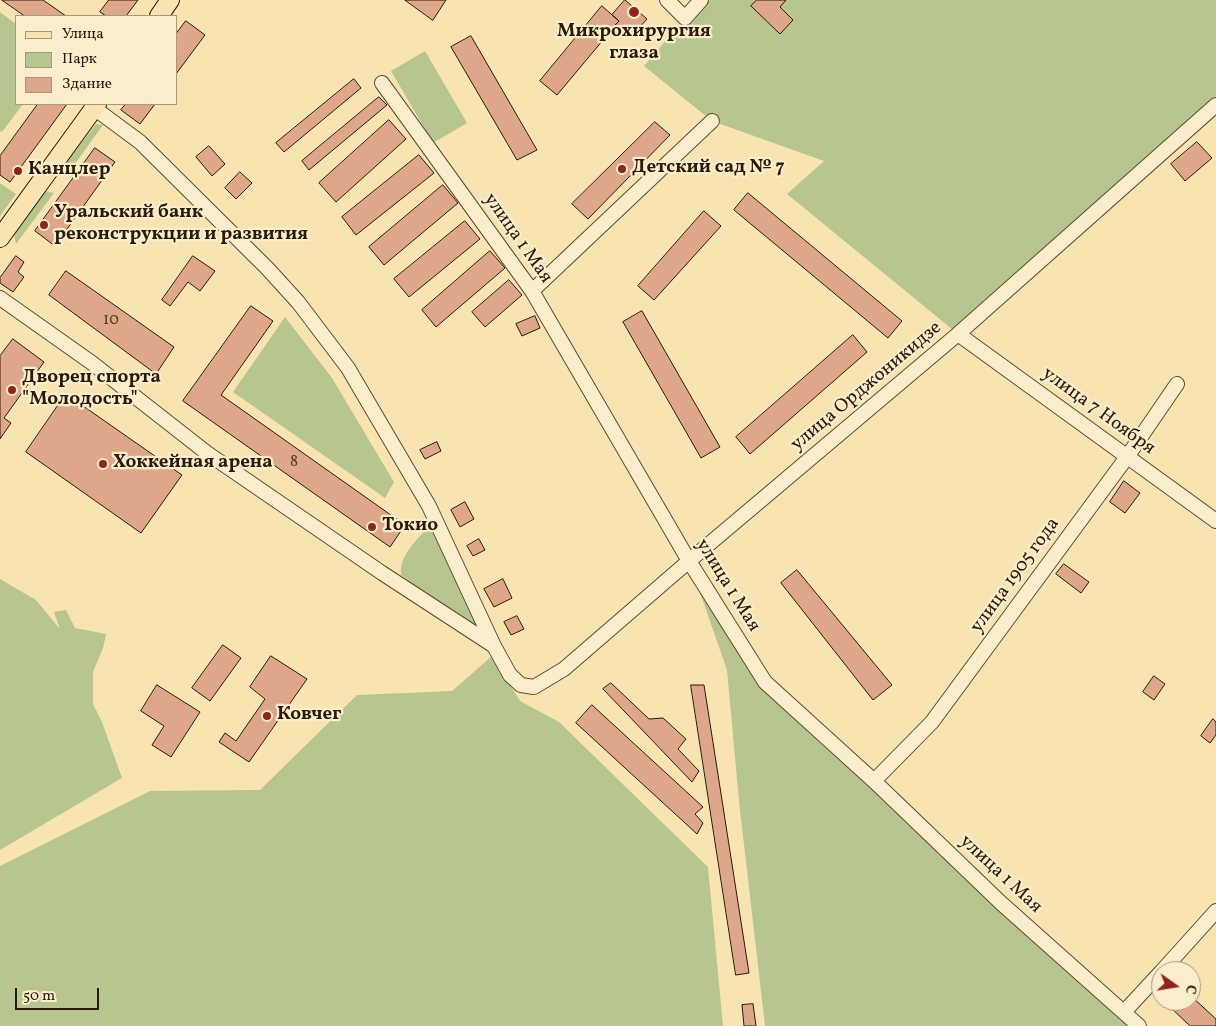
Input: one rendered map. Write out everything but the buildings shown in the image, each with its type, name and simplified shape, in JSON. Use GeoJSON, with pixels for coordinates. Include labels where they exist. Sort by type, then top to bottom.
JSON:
{"type":"FeatureCollection","features":[{"type":"Feature","properties":{"kind":"main road"},"geometry":{"type":"LineString","coordinates":[[160,15],[170,0]]}},
{"type":"Feature","properties":{"kind":"main road"},"geometry":{"type":"LineString","coordinates":[[0,238],[96,106]]}},
{"type":"Feature","properties":{"kind":"street"},"geometry":{"type":"LineString","coordinates":[[667,0],[685,18],[701,0]]}},
{"type":"Feature","properties":{"kind":"street","name":"улица 1 Мая"},"geometry":{"type":"LineString","coordinates":[[382,83],[532,291],[689,561],[765,682],[1139,1026]]}},
{"type":"Feature","properties":{"kind":"street","name":"улица Орджоникидзе"},"geometry":{"type":"LineString","coordinates":[[494,646],[510,675],[521,685],[534,687],[564,669],[958,334],[1216,105]]}},
{"type":"Feature","properties":{"kind":"street"},"geometry":{"type":"LineString","coordinates":[[96,106],[140,142],[267,268],[298,302],[348,368],[429,506],[494,646]]}},
{"type":"Feature","properties":{"kind":"street"},"geometry":{"type":"LineString","coordinates":[[532,291],[712,121]]}},
{"type":"Feature","properties":{"kind":"street"},"geometry":{"type":"LineString","coordinates":[[0,298],[92,363],[207,453],[382,573],[494,646]]}},
{"type":"Feature","properties":{"kind":"street","name":"улица 7 Ноября"},"geometry":{"type":"LineString","coordinates":[[958,334],[1216,521]]}},
{"type":"Feature","properties":{"kind":"street","name":"улица 1905 года"},"geometry":{"type":"LineString","coordinates":[[874,781],[932,722],[1127,457],[1177,384]]}},
{"type":"Feature","properties":{"kind":"street"},"geometry":{"type":"LineString","coordinates":[[1170,961],[1216,911]]}},
{"type":"Feature","properties":{"kind":"street"},"geometry":{"type":"LineString","coordinates":[[1124,1012],[1151,982]]}},
{"type":"Feature","properties":{"kind":"green space"},"geometry":{"type":"Polygon","coordinates":[[[701,0],[1216,0],[1216,105],[958,334],[787,194],[824,161],[712,121],[644,66],[701,0]]]}},
{"type":"Feature","properties":{"kind":"green space"},"geometry":{"type":"Polygon","coordinates":[[[0,12],[15,23],[15,105],[22,105],[2,132],[0,131],[0,12]]]}},
{"type":"Feature","properties":{"kind":"green space"},"geometry":{"type":"Polygon","coordinates":[[[425,51],[467,123],[433,143],[391,71],[425,51]]]}},
{"type":"Feature","properties":{"kind":"green space"},"geometry":{"type":"Polygon","coordinates":[[[96,124],[103,125],[69,172],[65,164],[96,124]]]}},
{"type":"Feature","properties":{"kind":"green space"},"geometry":{"type":"Polygon","coordinates":[[[0,183],[16,194],[0,216],[0,183]]]}},
{"type":"Feature","properties":{"kind":"green space"},"geometry":{"type":"Polygon","coordinates":[[[45,191],[54,193],[16,244],[14,234],[45,191]]]}},
{"type":"Feature","properties":{"kind":"green space"},"geometry":{"type":"Polygon","coordinates":[[[285,317],[332,378],[394,482],[385,498],[233,392],[285,317]]]}},
{"type":"Feature","properties":{"kind":"green space"},"geometry":{"type":"Polygon","coordinates":[[[429,526],[434,528],[486,637],[401,575],[401,568],[406,554],[429,526]]]}},
{"type":"Feature","properties":{"kind":"green space"},"geometry":{"type":"Polygon","coordinates":[[[689,561],[765,682],[1139,1026],[765,1026],[739,801],[727,670],[689,561]]]}},
{"type":"Feature","properties":{"kind":"green space"},"geometry":{"type":"Polygon","coordinates":[[[0,579],[36,600],[60,629],[54,612],[66,610],[75,628],[106,634],[103,648],[93,672],[93,704],[102,722],[122,778],[0,850],[0,579]]]}},
{"type":"Feature","properties":{"kind":"green space"},"geometry":{"type":"Polygon","coordinates":[[[492,656],[520,701],[559,722],[708,867],[723,1026],[0,1026],[0,866],[150,791],[260,790],[357,695],[452,691],[492,656]]]}},
{"type":"Feature","properties":{"kind":"place","name":"Микрохирургия глаза"},"geometry":{"type":"Point","coordinates":[634,12]}},
{"type":"Feature","properties":{"kind":"place","name":"Детский сад № 7"},"geometry":{"type":"Point","coordinates":[622,169]}},
{"type":"Feature","properties":{"kind":"place","name":"Канцлер"},"geometry":{"type":"Point","coordinates":[18,171]}},
{"type":"Feature","properties":{"kind":"place","name":"Уральский банк реконструкции и развития"},"geometry":{"type":"Point","coordinates":[44,225]}},
{"type":"Feature","properties":{"kind":"place","name":"Дворец спорта \"Молодость\""},"geometry":{"type":"Point","coordinates":[12,390]}},
{"type":"Feature","properties":{"kind":"place","name":"Хоккейная арена"},"geometry":{"type":"Point","coordinates":[103,464]}},
{"type":"Feature","properties":{"kind":"place","name":"Токио"},"geometry":{"type":"Point","coordinates":[372,527]}},
{"type":"Feature","properties":{"kind":"place","name":"Ковчег"},"geometry":{"type":"Point","coordinates":[267,716]}}]}
